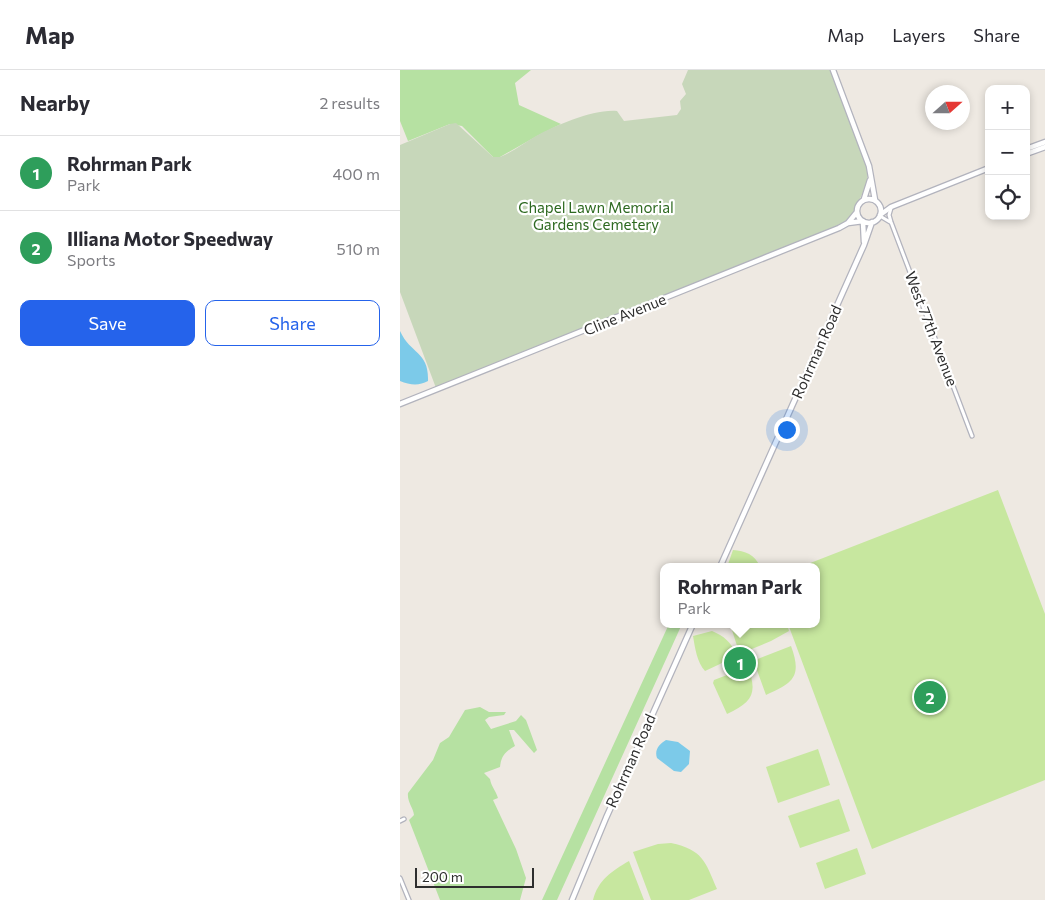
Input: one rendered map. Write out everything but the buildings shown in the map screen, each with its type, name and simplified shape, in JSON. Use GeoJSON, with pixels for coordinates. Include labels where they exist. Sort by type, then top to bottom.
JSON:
{"type":"FeatureCollection","features":[{"type":"Feature","properties":{"kind":"street"},"geometry":{"type":"LineString","coordinates":[[834,70],[866,157],[876,201],[880,207],[880,216]]}},
{"type":"Feature","properties":{"kind":"street"},"geometry":{"type":"LineString","coordinates":[[1030,148],[1045,142]]}},
{"type":"Feature","properties":{"kind":"street"},"geometry":{"type":"LineString","coordinates":[[1030,153],[1045,147]]}},
{"type":"Feature","properties":{"kind":"street"},"geometry":{"type":"LineString","coordinates":[[891,207],[870,198],[864,199],[858,204],[856,212],[863,221],[872,222],[891,207],[985,170]]}},
{"type":"Feature","properties":{"kind":"street"},"geometry":{"type":"LineString","coordinates":[[864,199],[870,178]]}},
{"type":"Feature","properties":{"kind":"street","name":"West 77th Avenue"},"geometry":{"type":"LineString","coordinates":[[891,207],[890,222],[972,436]]}},
{"type":"Feature","properties":{"kind":"street","name":"Cline Avenue"},"geometry":{"type":"LineString","coordinates":[[848,223],[856,212]]}},
{"type":"Feature","properties":{"kind":"street"},"geometry":{"type":"LineString","coordinates":[[880,216],[890,222]]}},
{"type":"Feature","properties":{"kind":"street","name":"Cline Avenue"},"geometry":{"type":"LineString","coordinates":[[400,404],[655,303],[848,223],[863,221]]}},
{"type":"Feature","properties":{"kind":"street","name":"Rohrman Road"},"geometry":{"type":"LineString","coordinates":[[863,221],[864,246]]}},
{"type":"Feature","properties":{"kind":"street","name":"Rohrman Road"},"geometry":{"type":"LineString","coordinates":[[722,563],[864,246],[872,222]]}},
{"type":"Feature","properties":{"kind":"street","name":"Rohrman Road"},"geometry":{"type":"LineString","coordinates":[[572,900],[606,818],[692,628]]}},
{"type":"Feature","properties":{"kind":"street"},"geometry":{"type":"LineString","coordinates":[[400,878],[408,900]]}},
{"type":"Feature","properties":{"kind":"green space"},"geometry":{"type":"Polygon","coordinates":[[[400,70],[531,70],[515,83],[519,105],[561,124],[500,157],[493,157],[462,126],[450,124],[408,141],[400,121],[400,70]]]}},
{"type":"Feature","properties":{"kind":"green space","name":"Chapel Lawn Memorial Gardens Cemetery"},"geometry":{"type":"Polygon","coordinates":[[[688,70],[831,70],[868,174],[866,186],[849,218],[839,226],[436,388],[400,292],[400,145],[456,123],[493,157],[500,157],[554,127],[586,115],[617,111],[624,121],[677,115],[681,109],[680,101],[686,94],[682,84],[688,70]]]}},
{"type":"Feature","properties":{"kind":"green space"},"geometry":{"type":"Polygon","coordinates":[[[998,490],[1045,614],[1045,780],[872,849],[789,628],[820,628],[820,563],[810,563],[998,490]]]}},
{"type":"Feature","properties":{"kind":"green space"},"geometry":{"type":"Polygon","coordinates":[[[733,550],[749,554],[758,563],[728,563],[733,550]]]}},
{"type":"Feature","properties":{"kind":"green space"},"geometry":{"type":"Polygon","coordinates":[[[667,628],[680,628],[557,900],[542,900],[667,628]]]}},
{"type":"Feature","properties":{"kind":"green space"},"geometry":{"type":"Polygon","coordinates":[[[731,628],[788,628],[789,631],[771,641],[742,653],[739,652],[731,628]]]}},
{"type":"Feature","properties":{"kind":"green space"},"geometry":{"type":"Polygon","coordinates":[[[712,631],[727,640],[736,654],[705,671],[698,659],[693,636],[712,631]]]}},
{"type":"Feature","properties":{"kind":"green space"},"geometry":{"type":"Polygon","coordinates":[[[791,646],[796,665],[793,677],[783,686],[766,695],[754,662],[755,660],[791,646]]]}},
{"type":"Feature","properties":{"kind":"green space"},"geometry":{"type":"Polygon","coordinates":[[[748,667],[752,684],[751,696],[742,705],[727,714],[713,683],[714,680],[748,667]]]}},
{"type":"Feature","properties":{"kind":"green space"},"geometry":{"type":"Polygon","coordinates":[[[480,707],[489,712],[506,712],[504,715],[489,717],[485,720],[491,729],[516,721],[521,715],[526,720],[537,750],[534,753],[514,730],[509,730],[515,746],[504,754],[500,767],[484,773],[490,779],[497,795],[498,798],[493,800],[516,849],[526,878],[520,900],[440,900],[409,820],[414,815],[408,799],[408,793],[433,760],[440,743],[449,737],[465,710],[480,707]]]}},
{"type":"Feature","properties":{"kind":"green space"},"geometry":{"type":"Polygon","coordinates":[[[818,749],[830,785],[778,803],[766,767],[818,749]]]}},
{"type":"Feature","properties":{"kind":"green space"},"geometry":{"type":"Polygon","coordinates":[[[839,799],[850,831],[800,848],[788,816],[839,799]]]}},
{"type":"Feature","properties":{"kind":"green space"},"geometry":{"type":"Polygon","coordinates":[[[671,843],[690,849],[702,858],[717,889],[689,900],[651,900],[633,852],[658,844],[671,843]]]}},
{"type":"Feature","properties":{"kind":"green space"},"geometry":{"type":"Polygon","coordinates":[[[857,848],[866,874],[825,889],[816,863],[857,848]]]}},
{"type":"Feature","properties":{"kind":"green space"},"geometry":{"type":"Polygon","coordinates":[[[629,861],[644,900],[593,900],[598,887],[611,872],[629,861]]]}},
{"type":"Feature","properties":{"kind":"water"},"geometry":{"type":"Polygon","coordinates":[[[400,331],[404,339],[426,364],[428,381],[414,384],[400,381],[400,331]]]}},
{"type":"Feature","properties":{"kind":"water"},"geometry":{"type":"Polygon","coordinates":[[[666,740],[678,742],[690,751],[689,764],[681,772],[674,771],[657,758],[657,749],[666,740]]]}},
{"type":"Feature","properties":{"kind":"place","name":"Rohrman Park"},"geometry":{"type":"Point","coordinates":[740,663]}},
{"type":"Feature","properties":{"kind":"place","name":"Illiana Motor Speedway"},"geometry":{"type":"Point","coordinates":[930,697]}}]}
